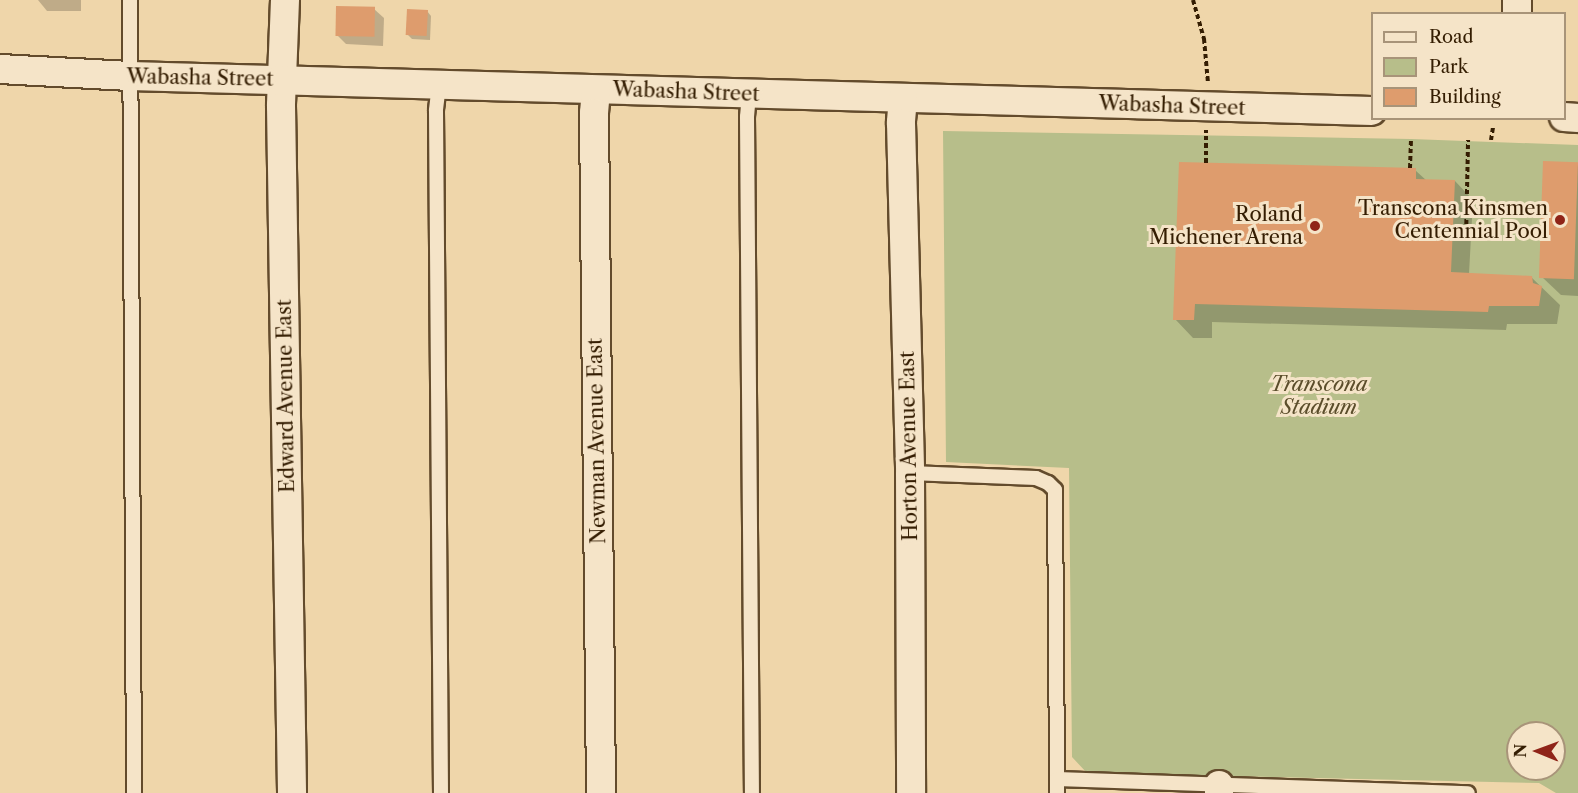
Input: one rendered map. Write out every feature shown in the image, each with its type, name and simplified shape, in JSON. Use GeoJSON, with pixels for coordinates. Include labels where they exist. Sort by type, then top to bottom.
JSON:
{"type":"FeatureCollection","features":[{"type":"Feature","properties":{"kind":"street","name":"Edward Avenue East"},"geometry":{"type":"LineString","coordinates":[[285,0],[282,106],[292,793]]}},
{"type":"Feature","properties":{"kind":"street","name":"Wabasha Street"},"geometry":{"type":"LineString","coordinates":[[0,69],[130,76],[1371,111]]}},
{"type":"Feature","properties":{"kind":"street","name":"Newman Avenue East"},"geometry":{"type":"LineString","coordinates":[[596,90],[594,125],[601,793]]}},
{"type":"Feature","properties":{"kind":"street","name":"Horton Avenue East"},"geometry":{"type":"LineString","coordinates":[[903,98],[901,123],[910,473],[911,793]]}},
{"type":"Feature","properties":{"kind":"lane"},"geometry":{"type":"LineString","coordinates":[[130,0],[134,793]]}},
{"type":"Feature","properties":{"kind":"lane"},"geometry":{"type":"LineString","coordinates":[[439,85],[436,123],[441,793]]}},
{"type":"Feature","properties":{"kind":"lane"},"geometry":{"type":"LineString","coordinates":[[749,94],[747,129],[752,793]]}},
{"type":"Feature","properties":{"kind":"lane"},"geometry":{"type":"LineString","coordinates":[[910,473],[1036,478],[1048,483],[1055,490],[1057,793]]}},
{"type":"Feature","properties":{"kind":"lane"},"geometry":{"type":"LineString","coordinates":[[1057,779],[1219,789],[1468,793]]}},
{"type":"Feature","properties":{"kind":"path"},"geometry":{"type":"LineString","coordinates":[[1193,0],[1204,39],[1209,89]]}},
{"type":"Feature","properties":{"kind":"path"},"geometry":{"type":"LineString","coordinates":[[1206,163],[1207,124]]}},
{"type":"Feature","properties":{"kind":"path"},"geometry":{"type":"LineString","coordinates":[[1491,140],[1493,127]]}},
{"type":"Feature","properties":{"kind":"path"},"geometry":{"type":"LineString","coordinates":[[1410,168],[1411,139]]}},
{"type":"Feature","properties":{"kind":"path"},"geometry":{"type":"LineString","coordinates":[[1466,239],[1468,140]]}},
{"type":"Feature","properties":{"kind":"green space","name":"Transcona Stadium"},"geometry":{"type":"Polygon","coordinates":[[[943,131],[1411,139],[1578,145],[1578,793],[1556,793],[1539,783],[1087,773],[1072,757],[1069,468],[946,462],[943,131]]]}},
{"type":"Feature","properties":{"kind":"building"},"geometry":{"type":"Polygon","coordinates":[[[336,6],[375,7],[374,37],[335,36],[336,6]]]}},
{"type":"Feature","properties":{"kind":"building"},"geometry":{"type":"Polygon","coordinates":[[[407,9],[428,10],[427,36],[406,35],[407,9]]]}},
{"type":"Feature","properties":{"kind":"building","name":"Transcona Kinsmen Centennial Pool"},"geometry":{"type":"Polygon","coordinates":[[[1543,161],[1578,162],[1574,279],[1539,278],[1543,161]]]}},
{"type":"Feature","properties":{"kind":"building","name":"Roland Michener Arena"},"geometry":{"type":"Polygon","coordinates":[[[1179,162],[1416,168],[1416,179],[1455,180],[1451,272],[1532,276],[1533,283],[1542,286],[1539,306],[1489,306],[1488,312],[1195,304],[1194,320],[1173,320],[1179,162]]]}},
{"type":"Feature","properties":{"kind":"place","name":"Transcona Kinsmen Centennial Pool"},"geometry":{"type":"Point","coordinates":[1560,220]}},
{"type":"Feature","properties":{"kind":"place","name":"Roland Michener Arena"},"geometry":{"type":"Point","coordinates":[1315,226]}}]}
